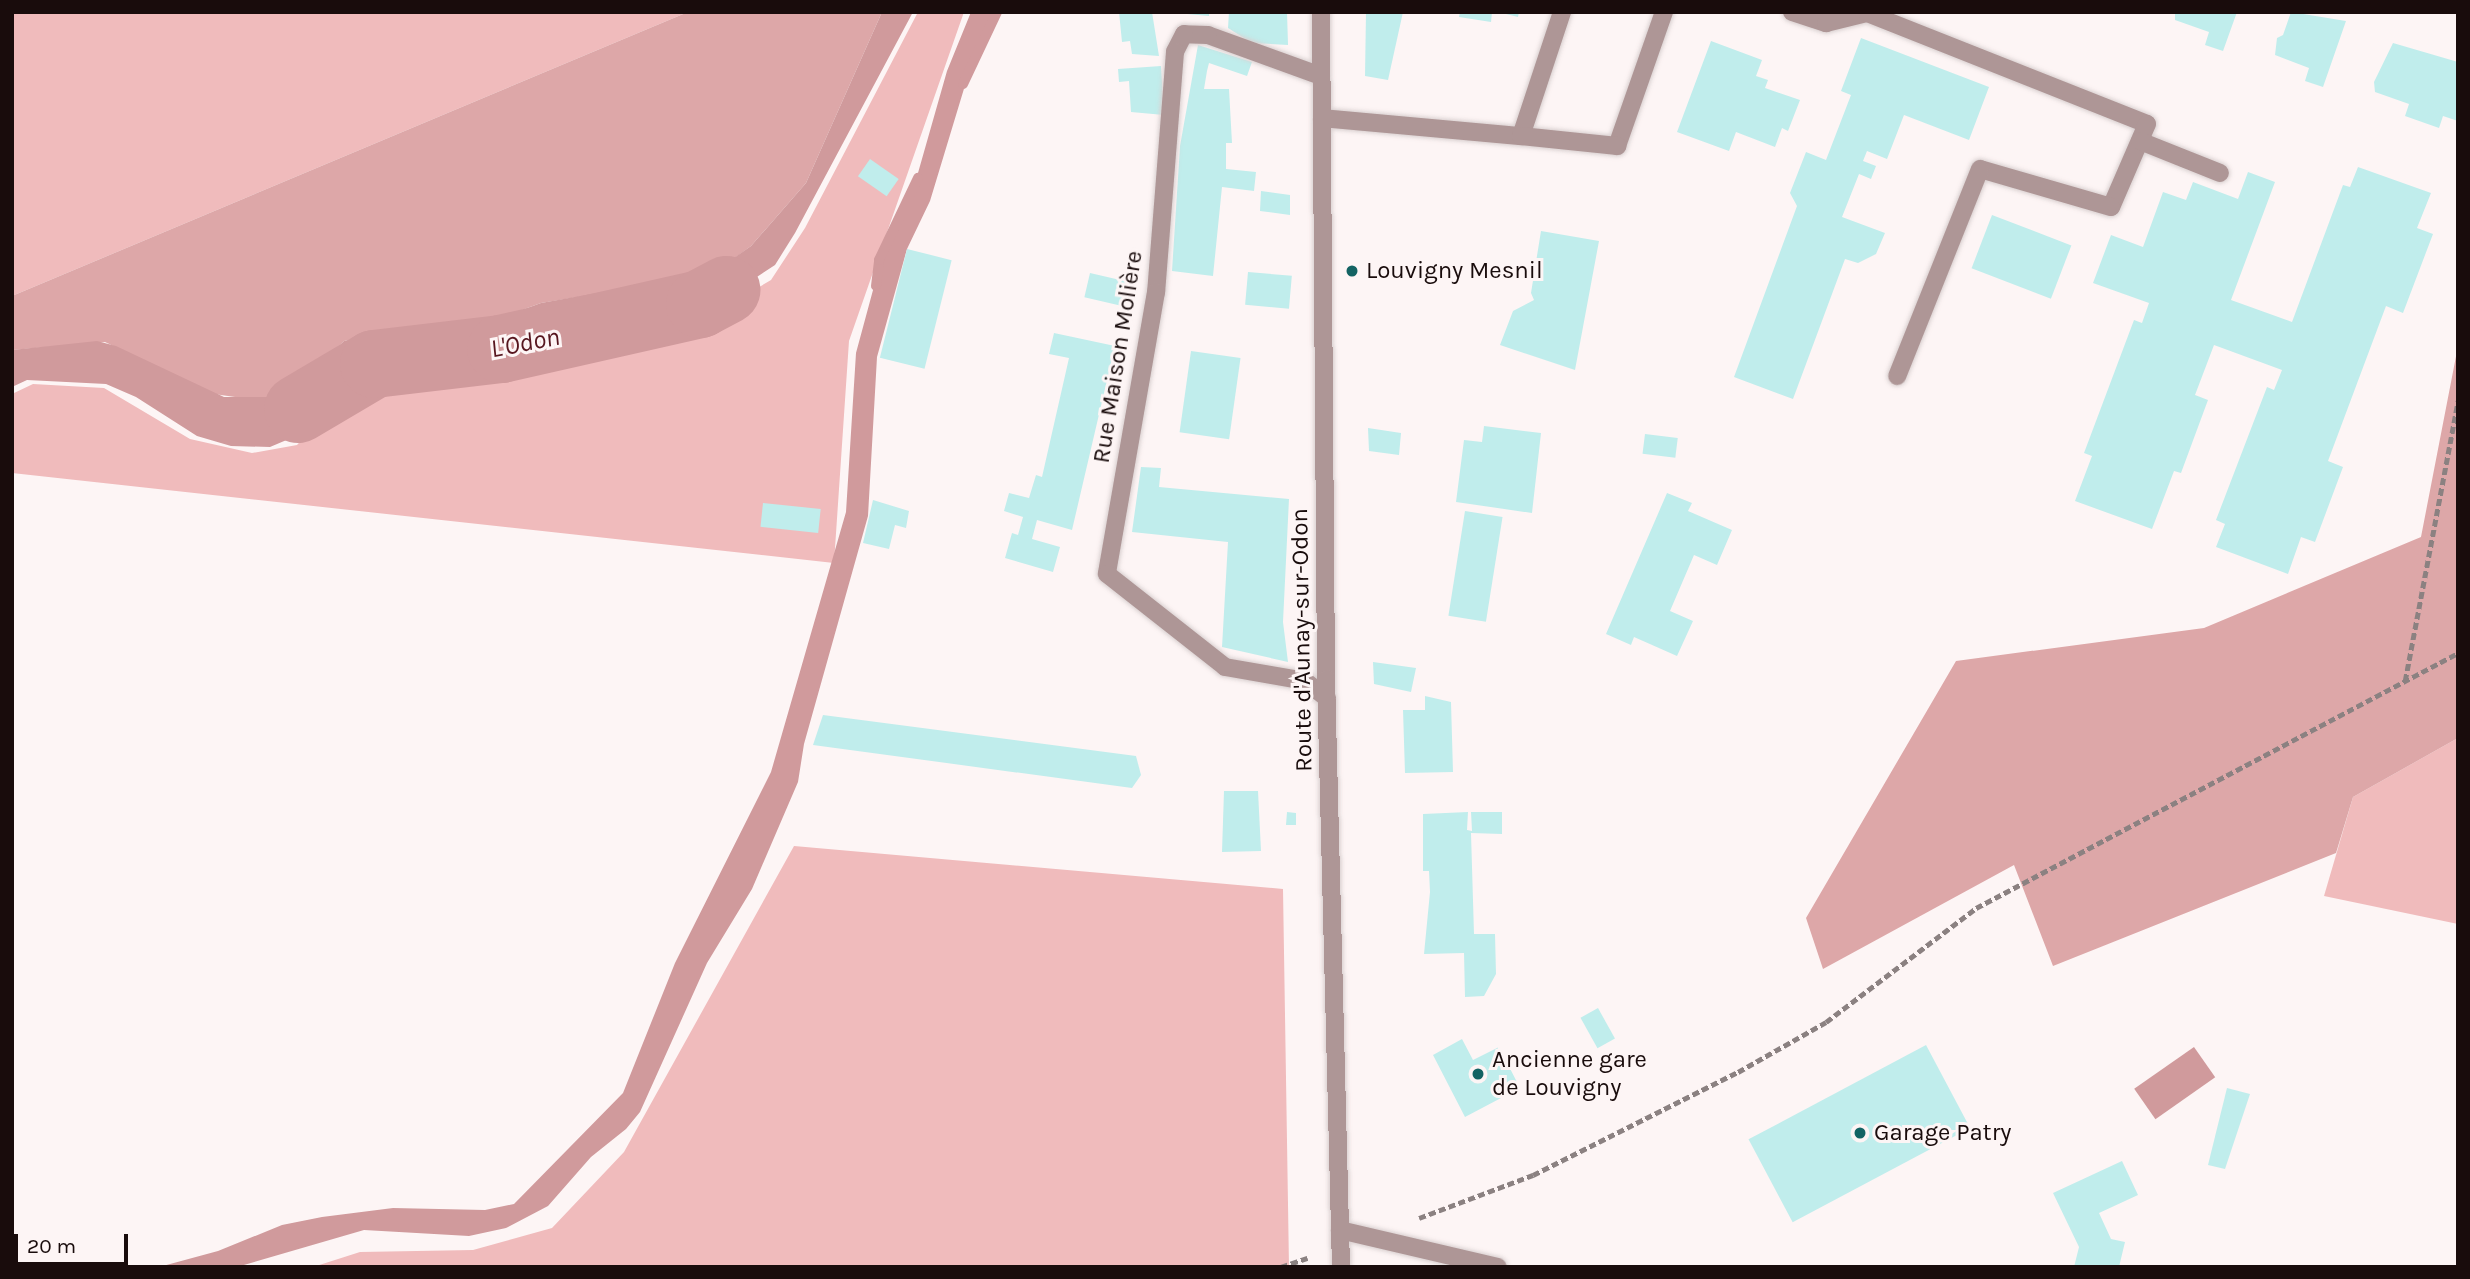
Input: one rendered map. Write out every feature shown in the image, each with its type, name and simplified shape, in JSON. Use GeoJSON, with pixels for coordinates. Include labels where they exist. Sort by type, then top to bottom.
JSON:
{"type":"FeatureCollection","features":[{"type":"Feature","properties":{"kind":"street","name":"Route d'Aunay-sur-Odon"},"geometry":{"type":"LineString","coordinates":[[1321,12],[1327,698],[1341,1267]]}},
{"type":"Feature","properties":{"kind":"street"},"geometry":{"type":"LineString","coordinates":[[1521,136],[1562,12]]}},
{"type":"Feature","properties":{"kind":"street"},"geometry":{"type":"LineString","coordinates":[[1322,118],[1617,146],[1664,12]]}},
{"type":"Feature","properties":{"kind":"street"},"geometry":{"type":"LineString","coordinates":[[1792,12],[1826,23],[1867,13],[2147,124],[2111,207],[1980,169],[1897,376]]}},
{"type":"Feature","properties":{"kind":"street","name":"Rue Maison Molière"},"geometry":{"type":"LineString","coordinates":[[1321,76],[1208,35],[1184,34],[1175,52],[1156,292],[1108,574],[1225,667],[1305,681],[1327,698]]}},
{"type":"Feature","properties":{"kind":"street"},"geometry":{"type":"LineString","coordinates":[[2140,141],[2220,173]]}},
{"type":"Feature","properties":{"kind":"street"},"geometry":{"type":"LineString","coordinates":[[1340,1230],[1498,1267]]}},
{"type":"Feature","properties":{"kind":"path"},"geometry":{"type":"LineString","coordinates":[[2405,681],[2458,401]]}},
{"type":"Feature","properties":{"kind":"path"},"geometry":{"type":"LineString","coordinates":[[1367,1238],[1533,1175],[1738,1072],[1826,1022],[1976,908],[2458,653]]}},
{"type":"Feature","properties":{"kind":"path"},"geometry":{"type":"LineString","coordinates":[[1281,1267],[1307,1258]]}},
{"type":"Feature","properties":{"kind":"shaded area"},"geometry":{"type":"Polygon","coordinates":[[[12,12],[688,12],[12,296],[12,12]]]}},
{"type":"Feature","properties":{"kind":"shaded area"},"geometry":{"type":"Polygon","coordinates":[[[688,12],[882,12],[806,183],[751,246],[721,268],[681,280],[541,303],[486,323],[412,327],[344,341],[290,392],[256,400],[214,394],[105,342],[12,350],[12,296],[688,12]]]}},
{"type":"Feature","properties":{"kind":"shaded area"},"geometry":{"type":"Polygon","coordinates":[[[918,12],[964,12],[849,341],[834,563],[12,473],[12,394],[33,384],[104,388],[190,439],[252,453],[297,445],[353,385],[374,372],[443,364],[484,367],[536,358],[567,344],[705,319],[771,280],[805,228],[918,12]]]}},
{"type":"Feature","properties":{"kind":"shaded area"},"geometry":{"type":"Polygon","coordinates":[[[2458,346],[2458,738],[2353,797],[2336,853],[2053,966],[2014,865],[1823,969],[1806,918],[1956,661],[2204,628],[2421,537],[2458,346]]]}},
{"type":"Feature","properties":{"kind":"shaded area"},"geometry":{"type":"Polygon","coordinates":[[[2458,738],[2458,924],[2324,896],[2353,797],[2458,738]]]}},
{"type":"Feature","properties":{"kind":"shaded area"},"geometry":{"type":"Polygon","coordinates":[[[794,846],[1283,889],[1289,1267],[313,1267],[360,1252],[473,1250],[552,1228],[624,1152],[794,846]]]}},
{"type":"Feature","properties":{"kind":"water"},"geometry":{"type":"Polygon","coordinates":[[[882,12],[913,12],[795,233],[775,265],[704,312],[632,318],[538,353],[500,360],[393,358],[355,375],[303,433],[270,447],[231,446],[197,436],[136,397],[106,384],[27,380],[12,387],[12,350],[97,341],[116,346],[224,397],[277,397],[294,389],[344,341],[412,327],[486,323],[541,303],[714,272],[751,246],[806,183],[882,12]]]}},
{"type":"Feature","properties":{"kind":"water"},"geometry":{"type":"Polygon","coordinates":[[[971,12],[999,12],[973,59],[930,201],[907,249],[877,357],[868,516],[804,744],[798,782],[752,889],[707,963],[640,1112],[626,1129],[591,1157],[548,1206],[506,1228],[469,1236],[364,1230],[237,1267],[159,1267],[218,1251],[282,1225],[322,1217],[393,1208],[485,1210],[514,1204],[623,1093],[675,963],[771,772],[846,512],[856,353],[886,242],[912,194],[947,71],[971,12]]]}},
{"type":"Feature","properties":{"kind":"water"},"geometry":{"type":"Polygon","coordinates":[[[2194,1047],[2215,1077],[2155,1119],[2134,1089],[2194,1047]]]}},
{"type":"Feature","properties":{"kind":"building"},"geometry":{"type":"Polygon","coordinates":[[[1119,12],[1152,12],[1159,56],[1132,54],[1130,41],[1122,42],[1119,12]]]}},
{"type":"Feature","properties":{"kind":"building"},"geometry":{"type":"Polygon","coordinates":[[[1209,12],[1209,16],[1187,14],[1209,12]]]}},
{"type":"Feature","properties":{"kind":"building"},"geometry":{"type":"Polygon","coordinates":[[[1229,12],[1287,12],[1288,45],[1252,43],[1228,28],[1229,12]]]}},
{"type":"Feature","properties":{"kind":"building"},"geometry":{"type":"Polygon","coordinates":[[[1366,12],[1403,12],[1388,80],[1365,76],[1366,12]]]}},
{"type":"Feature","properties":{"kind":"building"},"geometry":{"type":"Polygon","coordinates":[[[1460,12],[1492,12],[1491,22],[1459,17],[1460,12]]]}},
{"type":"Feature","properties":{"kind":"building"},"geometry":{"type":"Polygon","coordinates":[[[1498,12],[1519,12],[1518,17],[1498,12]]]}},
{"type":"Feature","properties":{"kind":"building"},"geometry":{"type":"Polygon","coordinates":[[[2175,12],[2237,12],[2223,51],[2205,45],[2209,32],[2175,20],[2175,12]]]}},
{"type":"Feature","properties":{"kind":"building"},"geometry":{"type":"Polygon","coordinates":[[[2291,12],[2346,21],[2323,87],[2305,81],[2309,68],[2275,55],[2277,38],[2283,35],[2291,12]]]}},
{"type":"Feature","properties":{"kind":"building"},"geometry":{"type":"Polygon","coordinates":[[[1861,38],[1989,87],[1969,140],[1904,115],[1887,159],[1867,151],[1863,161],[1876,166],[1871,179],[1859,174],[1842,217],[1885,233],[1876,254],[1858,263],[1845,259],[1793,399],[1734,377],[1797,206],[1790,193],[1806,152],[1826,160],[1851,95],[1841,91],[1861,38]]]}},
{"type":"Feature","properties":{"kind":"building"},"geometry":{"type":"Polygon","coordinates":[[[1711,41],[1762,60],[1756,76],[1768,80],[1765,88],[1800,100],[1788,131],[1782,128],[1775,147],[1736,132],[1729,151],[1677,132],[1711,41]]]}},
{"type":"Feature","properties":{"kind":"building"},"geometry":{"type":"Polygon","coordinates":[[[2393,43],[2458,62],[2458,121],[2443,116],[2439,128],[2405,116],[2409,104],[2375,92],[2374,82],[2393,43]]]}},
{"type":"Feature","properties":{"kind":"building"},"geometry":{"type":"Polygon","coordinates":[[[1198,45],[1252,62],[1247,76],[1209,63],[1207,71],[1204,89],[1229,89],[1232,143],[1226,143],[1226,169],[1256,172],[1254,191],[1222,187],[1213,276],[1172,271],[1180,146],[1198,45]]]}},
{"type":"Feature","properties":{"kind":"building"},"geometry":{"type":"Polygon","coordinates":[[[1161,66],[1164,115],[1131,112],[1129,81],[1119,82],[1118,69],[1161,66]]]}},
{"type":"Feature","properties":{"kind":"building"},"geometry":{"type":"Polygon","coordinates":[[[870,159],[899,179],[887,196],[858,176],[870,159]]]}},
{"type":"Feature","properties":{"kind":"building"},"geometry":{"type":"Polygon","coordinates":[[[2358,167],[2431,193],[2417,228],[2433,234],[2403,313],[2386,306],[2328,461],[2343,467],[2315,542],[2301,537],[2288,574],[2216,547],[2225,524],[2216,520],[2267,387],[2274,390],[2282,370],[2214,345],[2195,395],[2208,400],[2181,473],[2174,471],[2152,529],[2075,501],[2092,456],[2084,453],[2134,320],[2142,323],[2149,303],[2093,283],[2111,235],[2143,247],[2163,192],[2186,200],[2193,182],[2238,199],[2248,172],[2275,182],[2231,300],[2292,322],[2343,185],[2350,187],[2358,167]]]}},
{"type":"Feature","properties":{"kind":"building"},"geometry":{"type":"Polygon","coordinates":[[[1261,191],[1290,195],[1290,215],[1260,211],[1261,191]]]}},
{"type":"Feature","properties":{"kind":"building"},"geometry":{"type":"Polygon","coordinates":[[[1992,215],[2071,245],[2051,299],[1972,268],[1992,215]]]}},
{"type":"Feature","properties":{"kind":"building"},"geometry":{"type":"Polygon","coordinates":[[[1541,231],[1599,241],[1575,370],[1500,345],[1513,311],[1534,300],[1531,293],[1541,231]]]}},
{"type":"Feature","properties":{"kind":"building"},"geometry":{"type":"Polygon","coordinates":[[[907,249],[952,260],[925,369],[880,358],[907,249]]]}},
{"type":"Feature","properties":{"kind":"building"},"geometry":{"type":"Polygon","coordinates":[[[1248,272],[1292,276],[1289,309],[1245,305],[1248,272]]]}},
{"type":"Feature","properties":{"kind":"building"},"geometry":{"type":"Polygon","coordinates":[[[1090,273],[1130,282],[1124,307],[1084,297],[1090,273]]]}},
{"type":"Feature","properties":{"kind":"building"},"geometry":{"type":"Polygon","coordinates":[[[1054,333],[1115,346],[1072,530],[1037,520],[1032,539],[1060,547],[1053,572],[1005,558],[1012,533],[1018,535],[1023,517],[1004,511],[1009,493],[1029,498],[1036,475],[1042,477],[1069,358],[1049,354],[1054,333]]]}},
{"type":"Feature","properties":{"kind":"building"},"geometry":{"type":"Polygon","coordinates":[[[1191,351],[1241,358],[1229,439],[1180,432],[1191,351]]]}},
{"type":"Feature","properties":{"kind":"building"},"geometry":{"type":"Polygon","coordinates":[[[1484,426],[1541,433],[1532,513],[1456,502],[1464,440],[1482,442],[1484,426]]]}},
{"type":"Feature","properties":{"kind":"building"},"geometry":{"type":"Polygon","coordinates":[[[1368,428],[1401,433],[1399,455],[1369,451],[1368,428]]]}},
{"type":"Feature","properties":{"kind":"building"},"geometry":{"type":"Polygon","coordinates":[[[1645,434],[1678,438],[1675,458],[1643,454],[1645,434]]]}},
{"type":"Feature","properties":{"kind":"building"},"geometry":{"type":"Polygon","coordinates":[[[1141,467],[1161,468],[1159,487],[1289,499],[1283,622],[1288,662],[1222,647],[1228,542],[1132,532],[1141,467]]]}},
{"type":"Feature","properties":{"kind":"building"},"geometry":{"type":"Polygon","coordinates":[[[1667,493],[1692,503],[1688,511],[1732,530],[1717,565],[1694,555],[1670,611],[1693,621],[1677,656],[1634,637],[1631,645],[1606,634],[1667,493]]]}},
{"type":"Feature","properties":{"kind":"building"},"geometry":{"type":"Polygon","coordinates":[[[873,500],[909,511],[906,528],[895,525],[889,549],[863,543],[873,500]]]}},
{"type":"Feature","properties":{"kind":"building"},"geometry":{"type":"Polygon","coordinates":[[[763,503],[821,509],[818,533],[760,527],[763,503]]]}},
{"type":"Feature","properties":{"kind":"building"},"geometry":{"type":"Polygon","coordinates":[[[1465,511],[1503,517],[1486,622],[1448,616],[1465,511]]]}},
{"type":"Feature","properties":{"kind":"building"},"geometry":{"type":"Polygon","coordinates":[[[1373,662],[1416,668],[1411,692],[1374,684],[1373,662]]]}},
{"type":"Feature","properties":{"kind":"building"},"geometry":{"type":"Polygon","coordinates":[[[1425,696],[1451,702],[1453,772],[1405,773],[1403,710],[1425,710],[1425,696]]]}},
{"type":"Feature","properties":{"kind":"building"},"geometry":{"type":"Polygon","coordinates":[[[823,715],[1136,756],[1141,775],[1132,788],[813,745],[823,715]]]}},
{"type":"Feature","properties":{"kind":"building"},"geometry":{"type":"Polygon","coordinates":[[[1224,791],[1258,791],[1261,851],[1222,852],[1224,791]]]}},
{"type":"Feature","properties":{"kind":"building"},"geometry":{"type":"Polygon","coordinates":[[[1287,812],[1296,813],[1296,825],[1286,825],[1287,812]]]}},
{"type":"Feature","properties":{"kind":"building"},"geometry":{"type":"Polygon","coordinates":[[[1468,812],[1467,830],[1472,831],[1471,812],[1502,812],[1502,834],[1471,833],[1474,934],[1495,934],[1496,974],[1484,996],[1465,997],[1464,953],[1424,954],[1430,892],[1429,871],[1423,871],[1423,814],[1468,812]]]}},
{"type":"Feature","properties":{"kind":"building"},"geometry":{"type":"Polygon","coordinates":[[[1598,1008],[1615,1039],[1597,1048],[1581,1018],[1598,1008]]]}},
{"type":"Feature","properties":{"kind":"building","name":"Ancienne gare de Louvigny"},"geometry":{"type":"Polygon","coordinates":[[[1462,1039],[1473,1060],[1499,1047],[1520,1088],[1465,1117],[1433,1055],[1462,1039]]]}},
{"type":"Feature","properties":{"kind":"building","name":"Garage Patry"},"geometry":{"type":"Polygon","coordinates":[[[1926,1045],[1970,1128],[1793,1222],[1749,1139],[1926,1045]]]}},
{"type":"Feature","properties":{"kind":"building"},"geometry":{"type":"Polygon","coordinates":[[[2227,1088],[2250,1094],[2225,1169],[2208,1165],[2227,1088]]]}},
{"type":"Feature","properties":{"kind":"building"},"geometry":{"type":"Polygon","coordinates":[[[2122,1161],[2138,1195],[2099,1213],[2111,1239],[2125,1242],[2119,1267],[2074,1267],[2079,1247],[2053,1193],[2122,1161]]]}},
{"type":"Feature","properties":{"kind":"waterway"},"geometry":{"type":"LineString","coordinates":[[963,84],[997,12]]}},
{"type":"Feature","properties":{"kind":"waterway"},"geometry":{"type":"LineString","coordinates":[[876,286],[879,260],[918,178]]}},
{"type":"Feature","properties":{"kind":"waterway","name":"L'Odon"},"geometry":{"type":"LineString","coordinates":[[298,409],[374,364],[501,349],[700,304],[726,290]]}},
{"type":"Feature","properties":{"kind":"place","name":"Louvigny Mesnil"},"geometry":{"type":"Point","coordinates":[1352,271]}},
{"type":"Feature","properties":{"kind":"place","name":"Ancienne gare de Louvigny"},"geometry":{"type":"Point","coordinates":[1478,1074]}},
{"type":"Feature","properties":{"kind":"place","name":"Garage Patry"},"geometry":{"type":"Point","coordinates":[1860,1133]}}]}
